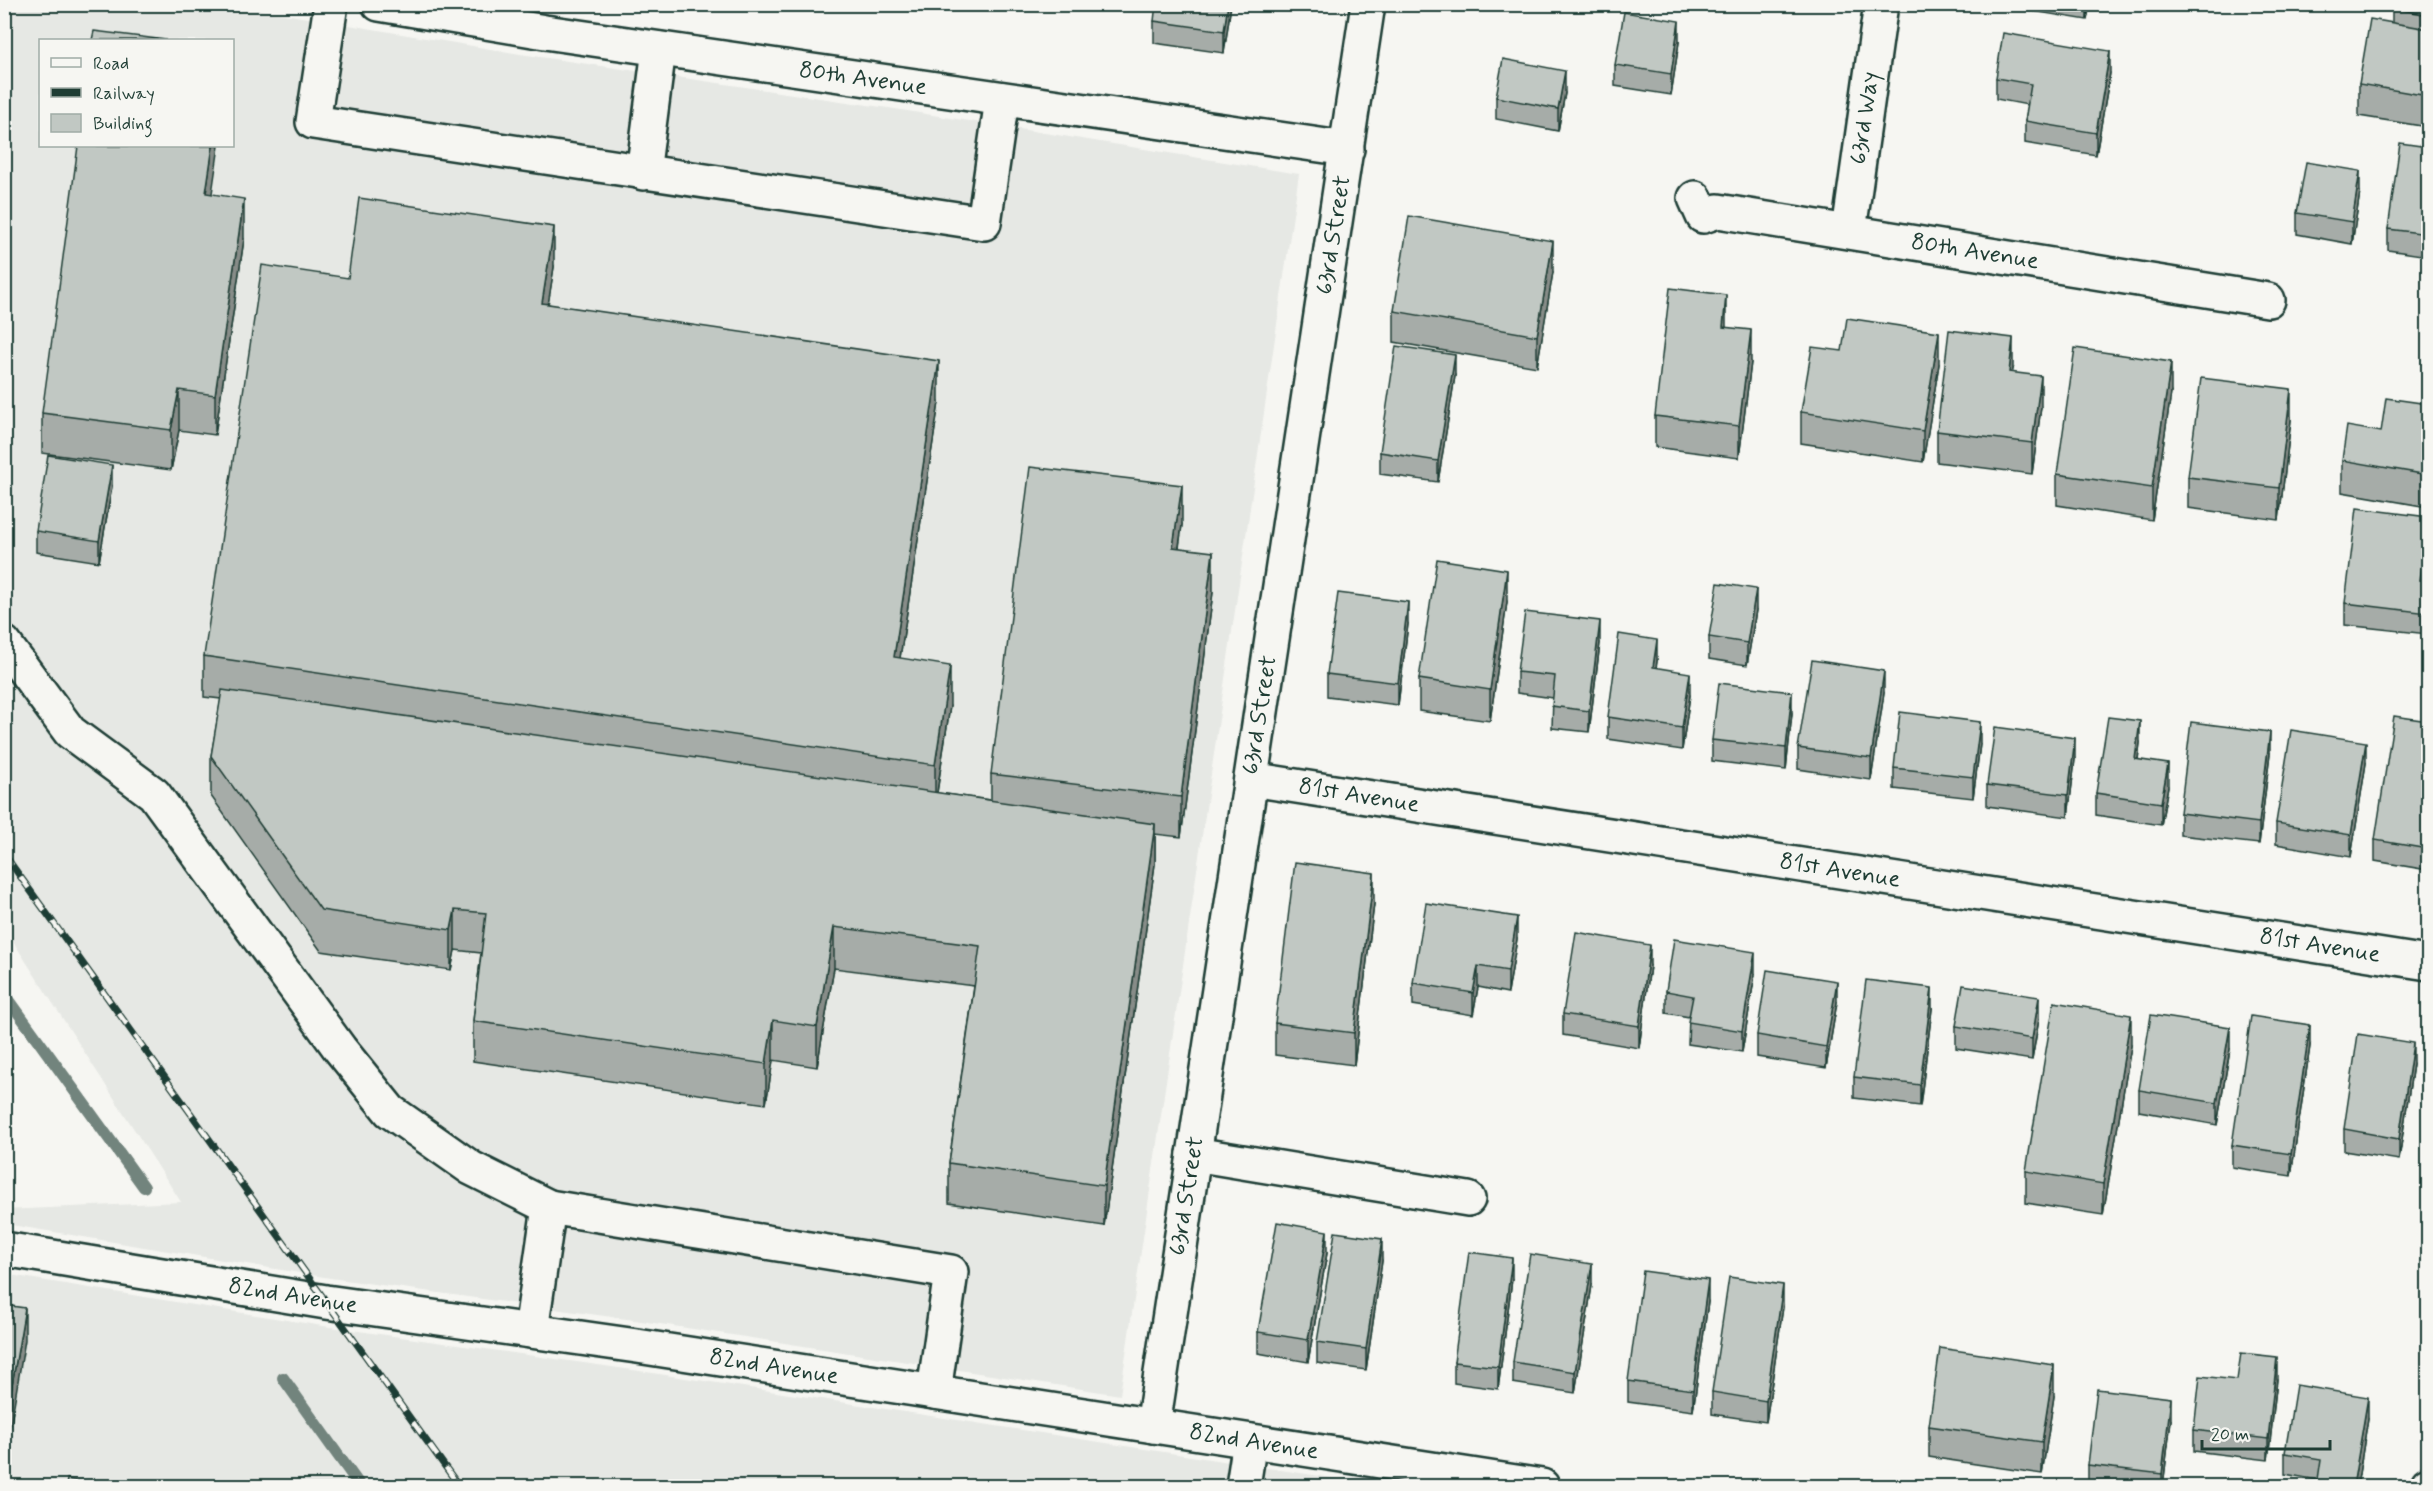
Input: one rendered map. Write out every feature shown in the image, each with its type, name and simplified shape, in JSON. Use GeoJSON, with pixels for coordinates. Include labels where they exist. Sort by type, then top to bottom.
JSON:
{"type":"FeatureCollection","features":[{"type":"Feature","properties":{"kind":"street"},"geometry":{"type":"LineString","coordinates":[[331,4],[314,122],[984,223],[1002,99]]}},
{"type":"Feature","properties":{"kind":"street","name":"80th Avenue"},"geometry":{"type":"LineString","coordinates":[[379,4],[547,19],[659,49],[1347,149]]}},
{"type":"Feature","properties":{"kind":"street","name":"63rd Street"},"geometry":{"type":"LineString","coordinates":[[1153,1426],[1368,4]]}},
{"type":"Feature","properties":{"kind":"street","name":"63rd Way"},"geometry":{"type":"LineString","coordinates":[[1849,231],[1881,4]]}},
{"type":"Feature","properties":{"kind":"street"},"geometry":{"type":"LineString","coordinates":[[643,173],[659,49]]}},
{"type":"Feature","properties":{"kind":"street","name":"80th Avenue"},"geometry":{"type":"LineString","coordinates":[[1695,198],[1703,216],[1718,211],[2268,300]]}},
{"type":"Feature","properties":{"kind":"street"},"geometry":{"type":"LineString","coordinates":[[4,643],[70,732],[154,794],[340,1049],[390,1112],[471,1168],[549,1207],[951,1272],[934,1392]]}},
{"type":"Feature","properties":{"kind":"street","name":"81st Avenue"},"geometry":{"type":"LineString","coordinates":[[1251,779],[2428,963]]}},
{"type":"Feature","properties":{"kind":"street"},"geometry":{"type":"LineString","coordinates":[[1194,1154],[1468,1199]]}},
{"type":"Feature","properties":{"kind":"street"},"geometry":{"type":"LineString","coordinates":[[531,1331],[549,1207]]}},
{"type":"Feature","properties":{"kind":"street","name":"82nd Avenue"},"geometry":{"type":"LineString","coordinates":[[4,1249],[327,1302],[934,1392],[1542,1486]]}},
{"type":"Feature","properties":{"kind":"street"},"geometry":{"type":"LineString","coordinates":[[1243,1486],[1250,1441]]}},
{"type":"Feature","properties":{"kind":"shaded area"},"geometry":{"type":"Polygon","coordinates":[[[5,5],[230,5],[520,54],[895,109],[1299,174],[1120,1395],[641,1321],[330,1278],[5,1224],[4,1210],[181,1202],[5,929],[5,5]]]}},
{"type":"Feature","properties":{"kind":"shaded area"},"geometry":{"type":"Polygon","coordinates":[[[4,1274],[323,1326],[633,1370],[1384,1486],[5,1486],[4,1274]]]}},
{"type":"Feature","properties":{"kind":"building"},"geometry":{"type":"Polygon","coordinates":[[[1156,4],[1228,4],[1224,31],[1154,21],[1156,4]]]}},
{"type":"Feature","properties":{"kind":"building"},"geometry":{"type":"Polygon","coordinates":[[[2393,4],[2428,4],[2428,15],[2392,8],[2393,4]]]}},
{"type":"Feature","properties":{"kind":"building"},"geometry":{"type":"Polygon","coordinates":[[[1624,12],[1679,21],[1671,74],[1615,65],[1624,12]]]}},
{"type":"Feature","properties":{"kind":"building"},"geometry":{"type":"Polygon","coordinates":[[[2370,19],[2428,29],[2428,96],[2359,84],[2370,19]]]}},
{"type":"Feature","properties":{"kind":"building"},"geometry":{"type":"Polygon","coordinates":[[[94,31],[158,39],[92,39],[94,31]]]}},
{"type":"Feature","properties":{"kind":"building"},"geometry":{"type":"Polygon","coordinates":[[[2003,33],[2110,51],[2096,133],[2025,121],[2031,84],[1996,78],[2003,33]]]}},
{"type":"Feature","properties":{"kind":"building"},"geometry":{"type":"Polygon","coordinates":[[[1503,59],[1565,71],[1558,109],[1496,97],[1503,59]]]}},
{"type":"Feature","properties":{"kind":"building"},"geometry":{"type":"Polygon","coordinates":[[[2400,143],[2428,147],[2428,234],[2388,229],[2400,143]]]}},
{"type":"Feature","properties":{"kind":"building"},"geometry":{"type":"Polygon","coordinates":[[[78,147],[213,147],[206,193],[244,199],[215,395],[179,390],[171,430],[42,413],[78,147]]]}},
{"type":"Feature","properties":{"kind":"building"},"geometry":{"type":"Polygon","coordinates":[[[2306,162],[2360,171],[2352,222],[2297,213],[2306,162]]]}},
{"type":"Feature","properties":{"kind":"building"},"geometry":{"type":"Polygon","coordinates":[[[359,198],[554,227],[542,303],[939,361],[894,657],[950,666],[935,765],[204,656],[262,265],[348,278],[359,198]]]}},
{"type":"Feature","properties":{"kind":"building"},"geometry":{"type":"Polygon","coordinates":[[[1409,216],[1553,241],[1537,336],[1394,311],[1409,216]]]}},
{"type":"Feature","properties":{"kind":"building"},"geometry":{"type":"Polygon","coordinates":[[[1670,288],[1726,295],[1723,327],[1751,330],[1739,426],[1655,416],[1670,288]]]}},
{"type":"Feature","properties":{"kind":"building"},"geometry":{"type":"Polygon","coordinates":[[[1847,318],[1939,332],[1923,431],[1801,412],[1812,347],[1842,351],[1847,318]]]}},
{"type":"Feature","properties":{"kind":"building"},"geometry":{"type":"Polygon","coordinates":[[[1949,330],[2013,338],[2009,372],[2041,376],[2032,443],[1937,431],[1949,330]]]}},
{"type":"Feature","properties":{"kind":"building"},"geometry":{"type":"Polygon","coordinates":[[[1396,346],[1455,355],[1438,461],[1380,452],[1396,346]]]}},
{"type":"Feature","properties":{"kind":"building"},"geometry":{"type":"Polygon","coordinates":[[[2075,348],[2171,362],[2152,488],[2057,474],[2075,348]]]}},
{"type":"Feature","properties":{"kind":"building"},"geometry":{"type":"Polygon","coordinates":[[[2201,378],[2291,389],[2279,488],[2188,477],[2201,378]]]}},
{"type":"Feature","properties":{"kind":"building"},"geometry":{"type":"Polygon","coordinates":[[[2386,398],[2428,404],[2428,475],[2342,460],[2347,426],[2381,432],[2386,398]]]}},
{"type":"Feature","properties":{"kind":"building"},"geometry":{"type":"Polygon","coordinates":[[[48,455],[112,465],[99,541],[36,531],[48,455]]]}},
{"type":"Feature","properties":{"kind":"building"},"geometry":{"type":"Polygon","coordinates":[[[1030,467],[1182,485],[1173,547],[1213,552],[1181,797],[991,774],[1030,467]]]}},
{"type":"Feature","properties":{"kind":"building"},"geometry":{"type":"Polygon","coordinates":[[[2357,508],[2428,517],[2420,580],[2428,581],[2428,613],[2345,603],[2357,508]]]}},
{"type":"Feature","properties":{"kind":"building"},"geometry":{"type":"Polygon","coordinates":[[[1437,559],[1507,570],[1490,690],[1419,679],[1437,559]]]}},
{"type":"Feature","properties":{"kind":"building"},"geometry":{"type":"Polygon","coordinates":[[[1718,583],[1756,589],[1747,643],[1709,637],[1718,583]]]}},
{"type":"Feature","properties":{"kind":"building"},"geometry":{"type":"Polygon","coordinates":[[[1338,593],[1408,602],[1398,683],[1327,674],[1338,593]]]}},
{"type":"Feature","properties":{"kind":"building"},"geometry":{"type":"Polygon","coordinates":[[[1525,612],[1600,621],[1589,711],[1552,706],[1555,676],[1517,672],[1525,612]]]}},
{"type":"Feature","properties":{"kind":"building"},"geometry":{"type":"Polygon","coordinates":[[[1619,634],[1657,640],[1653,667],[1690,673],[1682,728],[1608,717],[1619,634]]]}},
{"type":"Feature","properties":{"kind":"building"},"geometry":{"type":"Polygon","coordinates":[[[1812,660],[1884,671],[1871,758],[1798,748],[1812,660]]]}},
{"type":"Feature","properties":{"kind":"building"},"geometry":{"type":"Polygon","coordinates":[[[1719,683],[1792,692],[1786,748],[1712,740],[1719,683]]]}},
{"type":"Feature","properties":{"kind":"building"},"geometry":{"type":"Polygon","coordinates":[[[222,690],[1155,824],[1104,1186],[949,1163],[980,946],[834,927],[817,1027],[773,1020],[766,1064],[473,1021],[486,913],[455,910],[451,930],[321,910],[211,756],[222,690]]]}},
{"type":"Feature","properties":{"kind":"building"},"geometry":{"type":"Polygon","coordinates":[[[1900,712],[1980,722],[1973,777],[1894,768],[1900,712]]]}},
{"type":"Feature","properties":{"kind":"building"},"geometry":{"type":"Polygon","coordinates":[[[2394,716],[2428,721],[2428,849],[2375,840],[2394,716]]]}},
{"type":"Feature","properties":{"kind":"building"},"geometry":{"type":"Polygon","coordinates":[[[2108,717],[2140,721],[2135,759],[2168,764],[2161,803],[2096,793],[2108,717]]]}},
{"type":"Feature","properties":{"kind":"building"},"geometry":{"type":"Polygon","coordinates":[[[2191,722],[2270,732],[2259,823],[2180,813],[2191,722]]]}},
{"type":"Feature","properties":{"kind":"building"},"geometry":{"type":"Polygon","coordinates":[[[1995,727],[2075,738],[2068,795],[1987,785],[1995,727]]]}},
{"type":"Feature","properties":{"kind":"building"},"geometry":{"type":"Polygon","coordinates":[[[2291,730],[2366,742],[2351,835],[2276,823],[2291,730]]]}},
{"type":"Feature","properties":{"kind":"building"},"geometry":{"type":"Polygon","coordinates":[[[1295,862],[1374,873],[1354,1033],[1275,1023],[1295,862]]]}},
{"type":"Feature","properties":{"kind":"building"},"geometry":{"type":"Polygon","coordinates":[[[1426,903],[1517,917],[1508,971],[1478,966],[1473,993],[1413,983],[1426,903]]]}},
{"type":"Feature","properties":{"kind":"building"},"geometry":{"type":"Polygon","coordinates":[[[1576,932],[1650,945],[1639,1026],[1563,1014],[1576,932]]]}},
{"type":"Feature","properties":{"kind":"building"},"geometry":{"type":"Polygon","coordinates":[[[1674,939],[1755,952],[1742,1031],[1688,1022],[1693,996],[1666,991],[1674,939]]]}},
{"type":"Feature","properties":{"kind":"building"},"geometry":{"type":"Polygon","coordinates":[[[1767,970],[1837,981],[1826,1047],[1757,1035],[1767,970]]]}},
{"type":"Feature","properties":{"kind":"building"},"geometry":{"type":"Polygon","coordinates":[[[1866,980],[1932,988],[1920,1085],[1854,1077],[1866,980]]]}},
{"type":"Feature","properties":{"kind":"building"},"geometry":{"type":"Polygon","coordinates":[[[1963,985],[2039,997],[2032,1039],[1956,1026],[1963,985]]]}},
{"type":"Feature","properties":{"kind":"building"},"geometry":{"type":"Polygon","coordinates":[[[2054,1002],[2131,1015],[2103,1184],[2026,1171],[2054,1002]]]}},
{"type":"Feature","properties":{"kind":"building"},"geometry":{"type":"Polygon","coordinates":[[[2151,1015],[2230,1027],[2217,1103],[2139,1090],[2151,1015]]]}},
{"type":"Feature","properties":{"kind":"building"},"geometry":{"type":"Polygon","coordinates":[[[2251,1016],[2310,1025],[2291,1154],[2232,1145],[2251,1016]]]}},
{"type":"Feature","properties":{"kind":"building"},"geometry":{"type":"Polygon","coordinates":[[[2358,1034],[2413,1043],[2399,1139],[2344,1129],[2358,1034]]]}},
{"type":"Feature","properties":{"kind":"building"},"geometry":{"type":"Polygon","coordinates":[[[1277,1222],[1327,1231],[1308,1340],[1258,1332],[1277,1222]]]}},
{"type":"Feature","properties":{"kind":"building"},"geometry":{"type":"Polygon","coordinates":[[[1335,1232],[1382,1239],[1366,1349],[1317,1342],[1335,1232]]]}},
{"type":"Feature","properties":{"kind":"building"},"geometry":{"type":"Polygon","coordinates":[[[1469,1252],[1512,1258],[1498,1367],[1454,1362],[1469,1252]]]}},
{"type":"Feature","properties":{"kind":"building"},"geometry":{"type":"Polygon","coordinates":[[[1530,1254],[1592,1264],[1575,1372],[1513,1362],[1530,1254]]]}},
{"type":"Feature","properties":{"kind":"building"},"geometry":{"type":"Polygon","coordinates":[[[1643,1271],[1708,1280],[1693,1390],[1628,1381],[1643,1271]]]}},
{"type":"Feature","properties":{"kind":"building"},"geometry":{"type":"Polygon","coordinates":[[[1729,1277],[1783,1285],[1766,1401],[1712,1392],[1729,1277]]]}},
{"type":"Feature","properties":{"kind":"building"},"geometry":{"type":"Polygon","coordinates":[[[4,1305],[25,1308],[4,1432],[4,1305]]]}},
{"type":"Feature","properties":{"kind":"building"},"geometry":{"type":"Polygon","coordinates":[[[1940,1348],[2054,1365],[2042,1442],[1929,1426],[1940,1348]]]}},
{"type":"Feature","properties":{"kind":"building"},"geometry":{"type":"Polygon","coordinates":[[[2241,1353],[2277,1357],[2268,1439],[2194,1430],[2200,1376],[2237,1380],[2241,1353]]]}},
{"type":"Feature","properties":{"kind":"building"},"geometry":{"type":"Polygon","coordinates":[[[2296,1385],[2368,1397],[2353,1486],[2317,1486],[2321,1459],[2285,1453],[2296,1385]]]}},
{"type":"Feature","properties":{"kind":"building"},"geometry":{"type":"Polygon","coordinates":[[[2097,1389],[2171,1398],[2162,1474],[2088,1465],[2097,1389]]]}},
{"type":"Feature","properties":{"kind":"building"},"geometry":{"type":"Polygon","coordinates":[[[67,1479],[112,1486],[66,1486],[67,1479]]]}},
{"type":"Feature","properties":{"kind":"waterway"},"geometry":{"type":"LineString","coordinates":[[4,993],[144,1187]]}},
{"type":"Feature","properties":{"kind":"waterway"},"geometry":{"type":"LineString","coordinates":[[283,1378],[360,1486]]}},
{"type":"Feature","properties":{"kind":"railway"},"geometry":{"type":"LineString","coordinates":[[4,854],[459,1486]]}}]}
